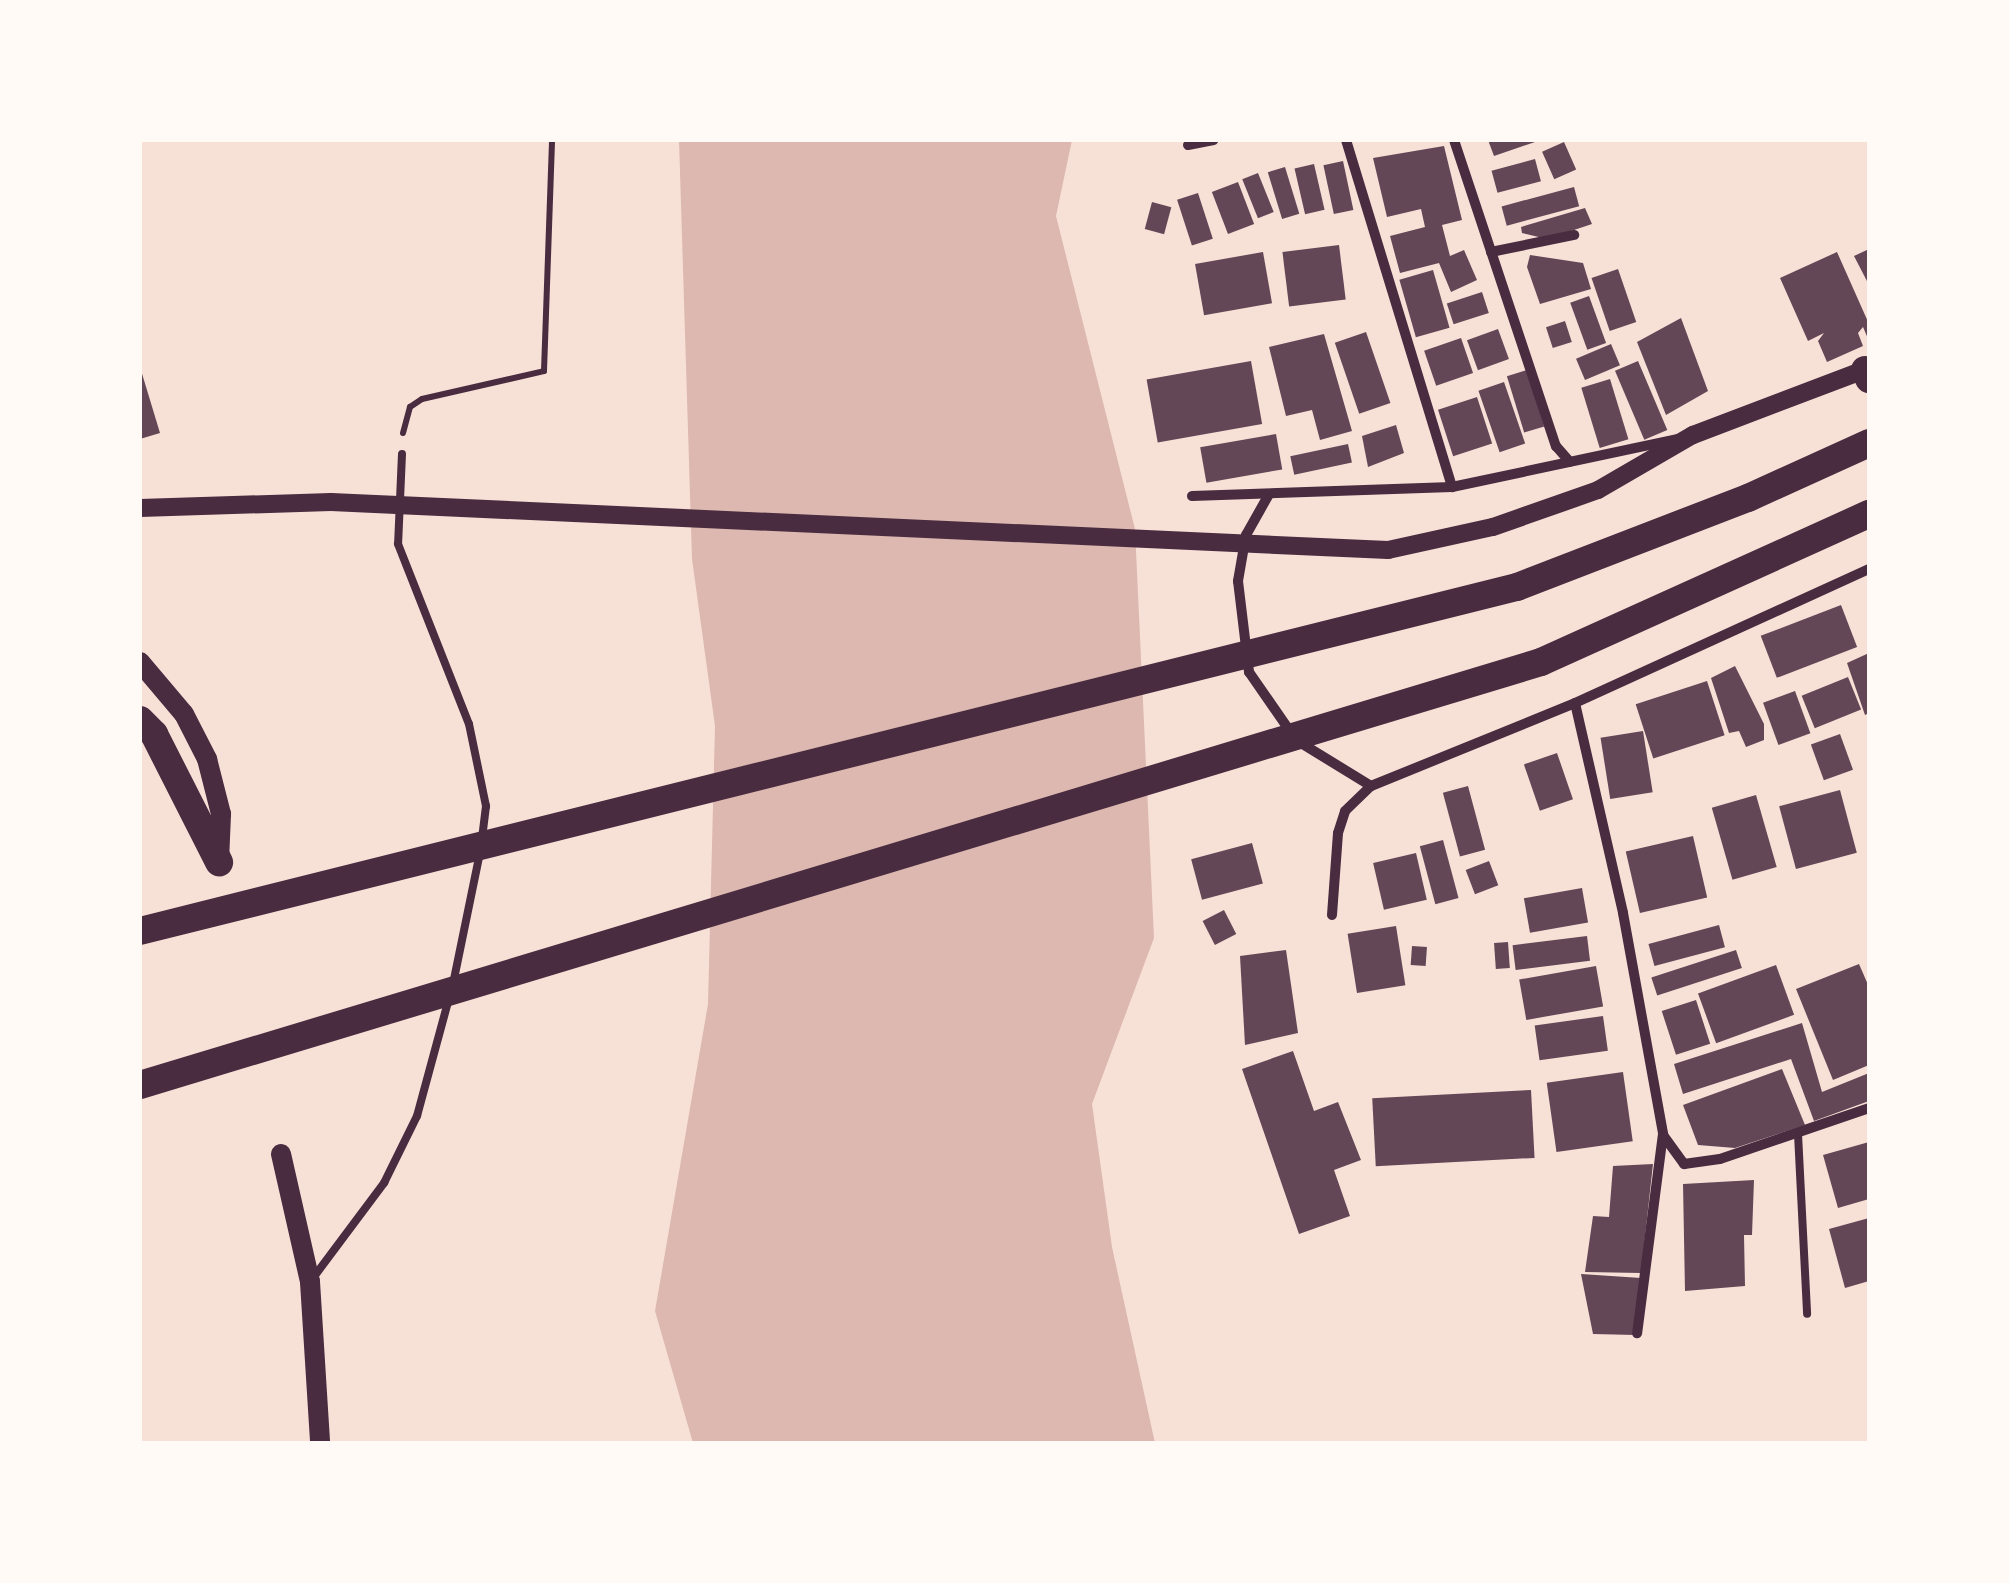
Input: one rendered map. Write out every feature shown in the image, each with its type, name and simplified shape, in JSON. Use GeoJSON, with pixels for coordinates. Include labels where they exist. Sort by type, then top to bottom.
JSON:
{"type":"FeatureCollection","features":[{"type":"Feature","properties":{"kind":"highway"},"geometry":{"type":"LineString","coordinates":[[140,931],[1516,587],[1869,443]]}},
{"type":"Feature","properties":{"kind":"highway"},"geometry":{"type":"LineString","coordinates":[[142,1077],[1540,662],[1869,514]]}},
{"type":"Feature","properties":{"kind":"highway"},"geometry":{"type":"LineString","coordinates":[[140,720],[154,734],[219,862]]}},
{"type":"Feature","properties":{"kind":"main road"},"geometry":{"type":"LineString","coordinates":[[140,662],[184,714],[207,759],[221,814],[219,862]]}},
{"type":"Feature","properties":{"kind":"main road"},"geometry":{"type":"LineString","coordinates":[[281,1154],[310,1282],[320,1443]]}},
{"type":"Feature","properties":{"kind":"street"},"geometry":{"type":"LineString","coordinates":[[1188,145],[1214,140]]}},
{"type":"Feature","properties":{"kind":"street"},"geometry":{"type":"LineString","coordinates":[[1346,140],[1452,486]]}},
{"type":"Feature","properties":{"kind":"street"},"geometry":{"type":"LineString","coordinates":[[1454,140],[1556,446],[1570,462]]}},
{"type":"Feature","properties":{"kind":"street"},"geometry":{"type":"LineString","coordinates":[[1492,252],[1574,236]]}},
{"type":"Feature","properties":{"kind":"street"},"geometry":{"type":"LineString","coordinates":[[1192,496],[1452,486],[1693,435],[1868,373]]}},
{"type":"Feature","properties":{"kind":"street"},"geometry":{"type":"LineString","coordinates":[[140,508],[331,502],[1340,551],[1388,550],[1493,527],[1598,490],[1693,435]]}},
{"type":"Feature","properties":{"kind":"street"},"geometry":{"type":"LineString","coordinates":[[1268,496],[1246,535],[1238,581],[1249,672],[1296,740],[1370,786]]}},
{"type":"Feature","properties":{"kind":"street"},"geometry":{"type":"LineString","coordinates":[[1332,916],[1338,833],[1346,812],[1370,786],[1575,702],[1869,569]]}},
{"type":"Feature","properties":{"kind":"street"},"geometry":{"type":"LineString","coordinates":[[1575,702],[1623,912],[1662,1134],[1637,1333]]}},
{"type":"Feature","properties":{"kind":"street"},"geometry":{"type":"LineString","coordinates":[[1662,1134],[1684,1164],[1798,1134],[1869,1108]]}},
{"type":"Feature","properties":{"kind":"lane"},"geometry":{"type":"LineString","coordinates":[[310,1282],[384,1184],[417,1116],[474,909],[486,806],[469,724],[398,544],[402,454]]}},
{"type":"Feature","properties":{"kind":"lane"},"geometry":{"type":"LineString","coordinates":[[1798,1134],[1807,1314]]}},
{"type":"Feature","properties":{"kind":"path"},"geometry":{"type":"LineString","coordinates":[[402,454],[404,418],[422,399],[526,381],[544,372],[552,140]]}},
{"type":"Feature","properties":{"kind":"shaded area"},"geometry":{"type":"Polygon","coordinates":[[[679,140],[1072,140],[1056,216],[1135,529],[1154,938],[1092,1104],[1112,1247],[1155,1443],[693,1443],[655,1311],[708,1004],[715,726],[692,559],[679,140]]]}},
{"type":"Feature","properties":{"kind":"building"},"geometry":{"type":"Polygon","coordinates":[[[1488,140],[1538,140],[1538,141],[1494,156],[1488,140]]]}},
{"type":"Feature","properties":{"kind":"building"},"geometry":{"type":"Polygon","coordinates":[[[1564,142],[1576,169],[1554,179],[1542,152],[1564,142]]]}},
{"type":"Feature","properties":{"kind":"building"},"geometry":{"type":"Polygon","coordinates":[[[1444,146],[1462,220],[1442,225],[1450,256],[1464,250],[1477,280],[1451,292],[1439,263],[1400,273],[1390,236],[1425,227],[1421,209],[1387,217],[1373,158],[1444,146]]]}},
{"type":"Feature","properties":{"kind":"building"},"geometry":{"type":"Polygon","coordinates":[[[1535,159],[1541,181],[1497,193],[1492,171],[1535,159]]]}},
{"type":"Feature","properties":{"kind":"building"},"geometry":{"type":"Polygon","coordinates":[[[1343,161],[1353,210],[1334,214],[1323,165],[1343,161]]]}},
{"type":"Feature","properties":{"kind":"building"},"geometry":{"type":"Polygon","coordinates":[[[1314,164],[1325,210],[1305,214],[1295,168],[1314,164]]]}},
{"type":"Feature","properties":{"kind":"building"},"geometry":{"type":"Polygon","coordinates":[[[1285,167],[1299,214],[1282,219],[1268,172],[1285,167]]]}},
{"type":"Feature","properties":{"kind":"building"},"geometry":{"type":"Polygon","coordinates":[[[1258,173],[1274,212],[1258,218],[1242,179],[1258,173]]]}},
{"type":"Feature","properties":{"kind":"building"},"geometry":{"type":"Polygon","coordinates":[[[1238,182],[1254,224],[1228,234],[1212,192],[1238,182]]]}},
{"type":"Feature","properties":{"kind":"building"},"geometry":{"type":"Polygon","coordinates":[[[1574,187],[1579,206],[1507,226],[1502,206],[1574,187]]]}},
{"type":"Feature","properties":{"kind":"building"},"geometry":{"type":"Polygon","coordinates":[[[1198,193],[1213,239],[1192,245],[1177,200],[1198,193]]]}},
{"type":"Feature","properties":{"kind":"building"},"geometry":{"type":"Polygon","coordinates":[[[1152,202],[1171,207],[1164,234],[1145,229],[1152,202]]]}},
{"type":"Feature","properties":{"kind":"building"},"geometry":{"type":"Polygon","coordinates":[[[1585,208],[1592,224],[1547,239],[1522,233],[1521,227],[1585,208]]]}},
{"type":"Feature","properties":{"kind":"building"},"geometry":{"type":"Polygon","coordinates":[[[1339,245],[1346,300],[1289,307],[1282,252],[1339,245]]]}},
{"type":"Feature","properties":{"kind":"building"},"geometry":{"type":"Polygon","coordinates":[[[1869,249],[1869,285],[1854,256],[1869,249]]]}},
{"type":"Feature","properties":{"kind":"building"},"geometry":{"type":"Polygon","coordinates":[[[1263,252],[1272,303],[1204,315],[1195,264],[1263,252]]]}},
{"type":"Feature","properties":{"kind":"building"},"geometry":{"type":"Polygon","coordinates":[[[1837,252],[1869,324],[1869,341],[1863,327],[1858,333],[1863,346],[1827,362],[1818,341],[1824,333],[1808,341],[1780,278],[1837,252]]]}},
{"type":"Feature","properties":{"kind":"building"},"geometry":{"type":"Polygon","coordinates":[[[1530,255],[1583,263],[1591,289],[1540,304],[1527,267],[1530,255]]]}},
{"type":"Feature","properties":{"kind":"building"},"geometry":{"type":"Polygon","coordinates":[[[1618,269],[1636,322],[1610,331],[1592,278],[1618,269]]]}},
{"type":"Feature","properties":{"kind":"building"},"geometry":{"type":"Polygon","coordinates":[[[1433,270],[1450,328],[1416,337],[1399,280],[1433,270]]]}},
{"type":"Feature","properties":{"kind":"building"},"geometry":{"type":"Polygon","coordinates":[[[1482,292],[1489,313],[1454,324],[1447,303],[1482,292]]]}},
{"type":"Feature","properties":{"kind":"building"},"geometry":{"type":"Polygon","coordinates":[[[1589,296],[1606,343],[1587,350],[1570,303],[1589,296]]]}},
{"type":"Feature","properties":{"kind":"building"},"geometry":{"type":"Polygon","coordinates":[[[1681,318],[1708,391],[1666,415],[1637,342],[1681,318]]]}},
{"type":"Feature","properties":{"kind":"building"},"geometry":{"type":"Polygon","coordinates":[[[1565,321],[1572,342],[1553,348],[1546,327],[1565,321]]]}},
{"type":"Feature","properties":{"kind":"building"},"geometry":{"type":"Polygon","coordinates":[[[1498,329],[1509,359],[1478,370],[1467,340],[1498,329]]]}},
{"type":"Feature","properties":{"kind":"building"},"geometry":{"type":"Polygon","coordinates":[[[1366,332],[1390,403],[1359,414],[1335,343],[1366,332]]]}},
{"type":"Feature","properties":{"kind":"building"},"geometry":{"type":"Polygon","coordinates":[[[1324,334],[1352,431],[1320,440],[1312,410],[1286,416],[1269,347],[1324,334]]]}},
{"type":"Feature","properties":{"kind":"building"},"geometry":{"type":"Polygon","coordinates":[[[1461,338],[1473,373],[1436,386],[1424,351],[1461,338]]]}},
{"type":"Feature","properties":{"kind":"building"},"geometry":{"type":"Polygon","coordinates":[[[1611,344],[1620,365],[1585,380],[1576,359],[1611,344]]]}},
{"type":"Feature","properties":{"kind":"building"},"geometry":{"type":"Polygon","coordinates":[[[1251,361],[1262,424],[1158,442],[1147,379],[1251,361]]]}},
{"type":"Feature","properties":{"kind":"building"},"geometry":{"type":"Polygon","coordinates":[[[1638,361],[1667,430],[1644,440],[1615,371],[1638,361]]]}},
{"type":"Feature","properties":{"kind":"building"},"geometry":{"type":"Polygon","coordinates":[[[140,367],[160,433],[140,439],[140,367]]]}},
{"type":"Feature","properties":{"kind":"building"},"geometry":{"type":"Polygon","coordinates":[[[1527,370],[1544,426],[1524,433],[1507,376],[1527,370]]]}},
{"type":"Feature","properties":{"kind":"building"},"geometry":{"type":"Polygon","coordinates":[[[1610,379],[1628,439],[1600,448],[1581,388],[1610,379]]]}},
{"type":"Feature","properties":{"kind":"building"},"geometry":{"type":"Polygon","coordinates":[[[1504,382],[1525,443],[1500,452],[1478,391],[1504,382]]]}},
{"type":"Feature","properties":{"kind":"building"},"geometry":{"type":"Polygon","coordinates":[[[1477,397],[1492,444],[1453,456],[1438,410],[1477,397]]]}},
{"type":"Feature","properties":{"kind":"building"},"geometry":{"type":"Polygon","coordinates":[[[1396,425],[1404,453],[1368,467],[1362,436],[1396,425]]]}},
{"type":"Feature","properties":{"kind":"building"},"geometry":{"type":"Polygon","coordinates":[[[1276,434],[1282,469],[1206,483],[1200,447],[1276,434]]]}},
{"type":"Feature","properties":{"kind":"building"},"geometry":{"type":"Polygon","coordinates":[[[1348,444],[1352,463],[1294,475],[1290,456],[1348,444]]]}},
{"type":"Feature","properties":{"kind":"building"},"geometry":{"type":"Polygon","coordinates":[[[1841,605],[1857,647],[1777,678],[1761,636],[1841,605]]]}},
{"type":"Feature","properties":{"kind":"building"},"geometry":{"type":"Polygon","coordinates":[[[1869,653],[1869,713],[1865,715],[1847,663],[1869,653]]]}},
{"type":"Feature","properties":{"kind":"building"},"geometry":{"type":"Polygon","coordinates":[[[1735,666],[1764,724],[1764,740],[1746,747],[1739,731],[1729,733],[1711,678],[1735,666]]]}},
{"type":"Feature","properties":{"kind":"building"},"geometry":{"type":"Polygon","coordinates":[[[1848,677],[1861,709],[1815,728],[1802,696],[1848,677]]]}},
{"type":"Feature","properties":{"kind":"building"},"geometry":{"type":"Polygon","coordinates":[[[1707,681],[1725,735],[1653,758],[1636,704],[1707,681]]]}},
{"type":"Feature","properties":{"kind":"building"},"geometry":{"type":"Polygon","coordinates":[[[1795,691],[1810,733],[1778,745],[1763,703],[1795,691]]]}},
{"type":"Feature","properties":{"kind":"building"},"geometry":{"type":"Polygon","coordinates":[[[1643,731],[1653,792],[1610,799],[1601,738],[1643,731]]]}},
{"type":"Feature","properties":{"kind":"building"},"geometry":{"type":"Polygon","coordinates":[[[1840,734],[1853,770],[1824,780],[1811,745],[1840,734]]]}},
{"type":"Feature","properties":{"kind":"building"},"geometry":{"type":"Polygon","coordinates":[[[1557,753],[1573,799],[1540,811],[1524,764],[1557,753]]]}},
{"type":"Feature","properties":{"kind":"building"},"geometry":{"type":"Polygon","coordinates":[[[1468,786],[1485,850],[1460,856],[1443,793],[1468,786]]]}},
{"type":"Feature","properties":{"kind":"building"},"geometry":{"type":"Polygon","coordinates":[[[1840,790],[1857,853],[1796,869],[1779,806],[1840,790]]]}},
{"type":"Feature","properties":{"kind":"building"},"geometry":{"type":"Polygon","coordinates":[[[1756,795],[1777,867],[1732,880],[1712,808],[1756,795]]]}},
{"type":"Feature","properties":{"kind":"building"},"geometry":{"type":"Polygon","coordinates":[[[1693,836],[1707,897],[1640,913],[1626,852],[1693,836]]]}},
{"type":"Feature","properties":{"kind":"building"},"geometry":{"type":"Polygon","coordinates":[[[1443,840],[1459,898],[1435,904],[1420,846],[1443,840]]]}},
{"type":"Feature","properties":{"kind":"building"},"geometry":{"type":"Polygon","coordinates":[[[1252,843],[1263,884],[1202,900],[1191,859],[1252,843]]]}},
{"type":"Feature","properties":{"kind":"building"},"geometry":{"type":"Polygon","coordinates":[[[1416,853],[1427,900],[1384,910],[1373,863],[1416,853]]]}},
{"type":"Feature","properties":{"kind":"building"},"geometry":{"type":"Polygon","coordinates":[[[1489,861],[1498,885],[1475,894],[1466,870],[1489,861]]]}},
{"type":"Feature","properties":{"kind":"building"},"geometry":{"type":"Polygon","coordinates":[[[1582,888],[1588,922],[1530,933],[1524,898],[1582,888]]]}},
{"type":"Feature","properties":{"kind":"building"},"geometry":{"type":"Polygon","coordinates":[[[1224,910],[1236,934],[1215,945],[1203,921],[1224,910]]]}},
{"type":"Feature","properties":{"kind":"building"},"geometry":{"type":"Polygon","coordinates":[[[1719,925],[1725,947],[1654,966],[1648,944],[1719,925]]]}},
{"type":"Feature","properties":{"kind":"building"},"geometry":{"type":"Polygon","coordinates":[[[1396,926],[1405,985],[1357,993],[1348,934],[1396,926]]]}},
{"type":"Feature","properties":{"kind":"building"},"geometry":{"type":"Polygon","coordinates":[[[1587,936],[1590,961],[1516,970],[1513,945],[1587,936]]]}},
{"type":"Feature","properties":{"kind":"building"},"geometry":{"type":"Polygon","coordinates":[[[1508,942],[1510,968],[1496,969],[1494,943],[1508,942]]]}},
{"type":"Feature","properties":{"kind":"building"},"geometry":{"type":"Polygon","coordinates":[[[1412,946],[1427,947],[1426,966],[1411,965],[1412,946]]]}},
{"type":"Feature","properties":{"kind":"building"},"geometry":{"type":"Polygon","coordinates":[[[1286,950],[1298,1033],[1245,1045],[1240,956],[1286,950]]]}},
{"type":"Feature","properties":{"kind":"building"},"geometry":{"type":"Polygon","coordinates":[[[1736,950],[1742,968],[1657,996],[1651,978],[1736,950]]]}},
{"type":"Feature","properties":{"kind":"building"},"geometry":{"type":"Polygon","coordinates":[[[1859,964],[1869,987],[1869,1065],[1833,1080],[1796,989],[1859,964]]]}},
{"type":"Feature","properties":{"kind":"building"},"geometry":{"type":"Polygon","coordinates":[[[1776,965],[1794,1015],[1716,1043],[1698,993],[1776,965]]]}},
{"type":"Feature","properties":{"kind":"building"},"geometry":{"type":"Polygon","coordinates":[[[1596,966],[1603,1006],[1526,1020],[1519,980],[1596,966]]]}},
{"type":"Feature","properties":{"kind":"building"},"geometry":{"type":"Polygon","coordinates":[[[1696,1000],[1710,1044],[1676,1055],[1662,1011],[1696,1000]]]}},
{"type":"Feature","properties":{"kind":"building"},"geometry":{"type":"Polygon","coordinates":[[[1603,1016],[1608,1051],[1540,1060],[1535,1026],[1603,1016]]]}},
{"type":"Feature","properties":{"kind":"building"},"geometry":{"type":"Polygon","coordinates":[[[1802,1023],[1822,1092],[1869,1073],[1869,1101],[1814,1121],[1791,1059],[1683,1094],[1674,1064],[1802,1023]]]}},
{"type":"Feature","properties":{"kind":"building"},"geometry":{"type":"Polygon","coordinates":[[[1293,1051],[1314,1111],[1338,1102],[1361,1160],[1334,1170],[1350,1216],[1299,1234],[1242,1069],[1293,1051]]]}},
{"type":"Feature","properties":{"kind":"building"},"geometry":{"type":"Polygon","coordinates":[[[1782,1069],[1805,1125],[1735,1148],[1698,1145],[1683,1105],[1782,1069]]]}},
{"type":"Feature","properties":{"kind":"building"},"geometry":{"type":"Polygon","coordinates":[[[1623,1072],[1633,1141],[1556,1152],[1547,1083],[1623,1072]]]}},
{"type":"Feature","properties":{"kind":"building"},"geometry":{"type":"Polygon","coordinates":[[[1531,1090],[1535,1158],[1376,1166],[1372,1098],[1531,1090]]]}},
{"type":"Feature","properties":{"kind":"building"},"geometry":{"type":"Polygon","coordinates":[[[1869,1142],[1869,1199],[1838,1208],[1823,1155],[1869,1142]]]}},
{"type":"Feature","properties":{"kind":"building"},"geometry":{"type":"Polygon","coordinates":[[[1653,1164],[1641,1273],[1585,1272],[1593,1216],[1609,1217],[1613,1166],[1653,1164]]]}},
{"type":"Feature","properties":{"kind":"building"},"geometry":{"type":"Polygon","coordinates":[[[1754,1180],[1752,1235],[1744,1235],[1745,1286],[1685,1291],[1683,1184],[1754,1180]]]}},
{"type":"Feature","properties":{"kind":"building"},"geometry":{"type":"Polygon","coordinates":[[[1869,1218],[1869,1281],[1845,1288],[1829,1229],[1869,1218]]]}},
{"type":"Feature","properties":{"kind":"building"},"geometry":{"type":"Polygon","coordinates":[[[1581,1274],[1641,1278],[1635,1335],[1593,1334],[1581,1274]]]}}]}
